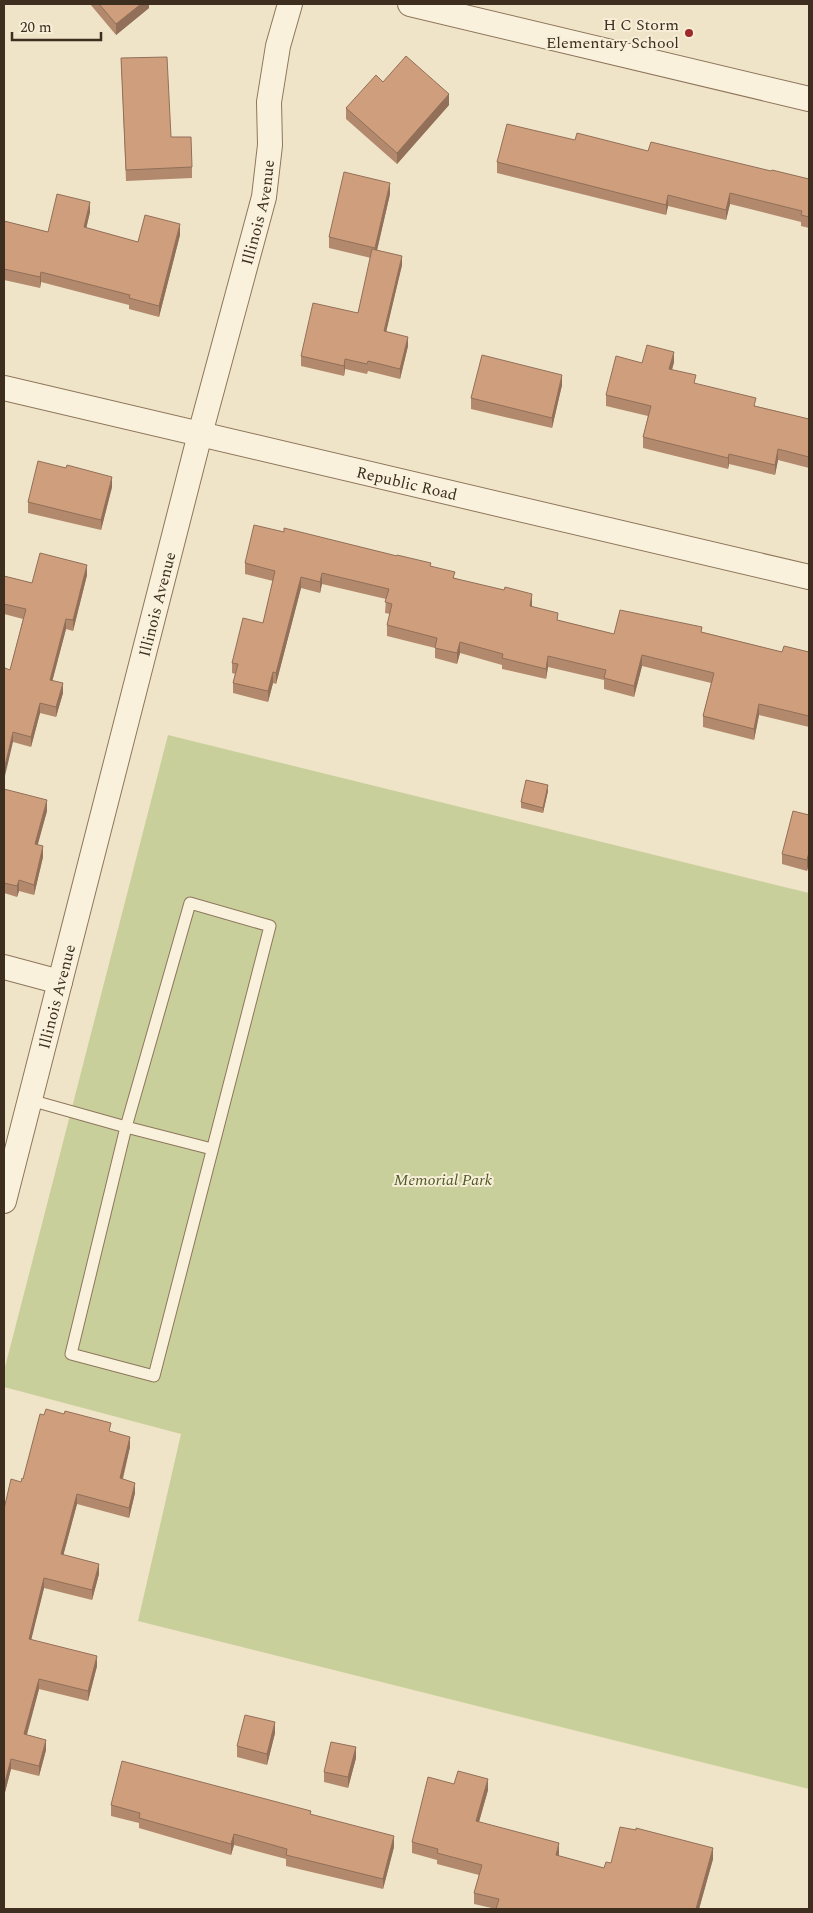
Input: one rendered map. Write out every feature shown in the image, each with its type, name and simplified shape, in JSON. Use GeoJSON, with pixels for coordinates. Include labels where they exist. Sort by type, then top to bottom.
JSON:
{"type":"FeatureCollection","features":[{"type":"Feature","properties":{"kind":"street","name":"Illinois Avenue"},"geometry":{"type":"LineString","coordinates":[[4,1201],[200,434],[264,198],[270,145],[270,102],[278,46],[290,4]]}},
{"type":"Feature","properties":{"kind":"street"},"geometry":{"type":"LineString","coordinates":[[410,4],[809,99]]}},
{"type":"Feature","properties":{"kind":"street","name":"Republic Road"},"geometry":{"type":"LineString","coordinates":[[4,388],[809,577]]}},
{"type":"Feature","properties":{"kind":"street"},"geometry":{"type":"LineString","coordinates":[[4,967],[60,982]]}},
{"type":"Feature","properties":{"kind":"lane"},"geometry":{"type":"LineString","coordinates":[[190,903],[270,926],[154,1376],[71,1354],[126,1127],[190,903]]}},
{"type":"Feature","properties":{"kind":"lane"},"geometry":{"type":"LineString","coordinates":[[30,1100],[212,1149]]}},
{"type":"Feature","properties":{"kind":"green space","name":"Memorial Park"},"geometry":{"type":"Polygon","coordinates":[[[168,735],[809,893],[809,1789],[138,1621],[181,1434],[4,1387],[4,1371],[168,735]]]}},
{"type":"Feature","properties":{"kind":"building"},"geometry":{"type":"Polygon","coordinates":[[[99,4],[141,4],[116,24],[99,4]]]}},
{"type":"Feature","properties":{"kind":"building"},"geometry":{"type":"Polygon","coordinates":[[[406,56],[449,94],[397,153],[346,108],[376,75],[383,82],[406,56]]]}},
{"type":"Feature","properties":{"kind":"building"},"geometry":{"type":"Polygon","coordinates":[[[167,57],[171,137],[191,137],[192,167],[126,170],[121,58],[167,57]]]}},
{"type":"Feature","properties":{"kind":"building"},"geometry":{"type":"Polygon","coordinates":[[[507,124],[575,140],[577,133],[648,151],[651,142],[809,179],[809,217],[801,215],[802,211],[730,193],[726,210],[668,195],[666,205],[497,162],[507,124]]]}},
{"type":"Feature","properties":{"kind":"building"},"geometry":{"type":"Polygon","coordinates":[[[344,172],[390,183],[375,248],[329,237],[344,172]]]}},
{"type":"Feature","properties":{"kind":"building"},"geometry":{"type":"Polygon","coordinates":[[[57,194],[90,202],[84,227],[138,242],[145,215],[180,224],[159,306],[129,298],[130,295],[41,272],[40,277],[4,269],[4,221],[48,232],[57,194]]]}},
{"type":"Feature","properties":{"kind":"building"},"geometry":{"type":"Polygon","coordinates":[[[372,249],[402,256],[384,331],[408,337],[400,369],[368,361],[367,364],[345,359],[344,366],[301,356],[313,303],[358,313],[372,249]]]}},
{"type":"Feature","properties":{"kind":"building"},"geometry":{"type":"Polygon","coordinates":[[[647,345],[674,352],[669,369],[696,375],[694,383],[756,398],[754,406],[809,419],[809,457],[778,449],[775,465],[729,454],[728,458],[643,437],[651,406],[606,395],[616,356],[642,363],[647,345]]]}},
{"type":"Feature","properties":{"kind":"building"},"geometry":{"type":"Polygon","coordinates":[[[482,355],[562,375],[552,418],[471,398],[482,355]]]}},
{"type":"Feature","properties":{"kind":"building"},"geometry":{"type":"Polygon","coordinates":[[[38,461],[66,468],[67,465],[112,477],[101,520],[28,502],[38,461]]]}},
{"type":"Feature","properties":{"kind":"building"},"geometry":{"type":"Polygon","coordinates":[[[254,525],[284,532],[284,528],[431,563],[430,566],[455,572],[453,578],[504,590],[505,587],[532,594],[530,606],[558,613],[557,620],[614,634],[620,610],[702,627],[701,632],[782,652],[784,646],[809,652],[809,716],[759,704],[754,729],[703,716],[714,673],[642,655],[634,686],[604,678],[606,670],[548,656],[546,669],[502,658],[503,654],[460,642],[457,653],[435,648],[437,638],[387,625],[392,604],[385,602],[389,589],[322,573],[320,582],[301,577],[276,673],[273,672],[268,691],[233,683],[238,664],[232,663],[243,618],[263,623],[275,571],[245,563],[254,525]]]}},
{"type":"Feature","properties":{"kind":"building"},"geometry":{"type":"Polygon","coordinates":[[[40,553],[87,565],[73,620],[66,619],[50,680],[63,683],[56,707],[40,703],[31,737],[13,732],[4,770],[4,672],[5,668],[10,670],[26,609],[4,604],[4,576],[32,583],[40,553]]]}},
{"type":"Feature","properties":{"kind":"building"},"geometry":{"type":"Polygon","coordinates":[[[526,780],[548,785],[543,808],[521,802],[526,780]]]}},
{"type":"Feature","properties":{"kind":"building"},"geometry":{"type":"Polygon","coordinates":[[[4,789],[47,800],[35,844],[43,846],[34,885],[19,880],[17,886],[4,883],[4,789]]]}},
{"type":"Feature","properties":{"kind":"building"},"geometry":{"type":"Polygon","coordinates":[[[793,811],[809,815],[809,852],[807,860],[782,854],[793,811]]]}},
{"type":"Feature","properties":{"kind":"building"},"geometry":{"type":"Polygon","coordinates":[[[46,1409],[64,1414],[65,1411],[111,1423],[109,1431],[130,1437],[120,1478],[135,1483],[129,1508],[77,1494],[61,1554],[99,1564],[92,1590],[44,1578],[29,1639],[97,1656],[88,1691],[39,1679],[24,1734],[46,1740],[39,1766],[11,1759],[4,1786],[4,1509],[11,1479],[21,1482],[23,1479],[40,1414],[44,1415],[46,1409]]]}},
{"type":"Feature","properties":{"kind":"building"},"geometry":{"type":"Polygon","coordinates":[[[245,1715],[275,1722],[267,1754],[237,1746],[245,1715]]]}},
{"type":"Feature","properties":{"kind":"building"},"geometry":{"type":"Polygon","coordinates":[[[331,1742],[356,1747],[348,1777],[324,1772],[331,1742]]]}},
{"type":"Feature","properties":{"kind":"building"},"geometry":{"type":"Polygon","coordinates":[[[122,1761],[311,1811],[310,1814],[394,1836],[383,1879],[286,1855],[287,1849],[234,1834],[231,1844],[139,1818],[140,1813],[111,1805],[122,1761]]]}},
{"type":"Feature","properties":{"kind":"building"},"geometry":{"type":"Polygon","coordinates":[[[458,1771],[488,1779],[476,1821],[559,1843],[556,1855],[604,1868],[606,1862],[611,1863],[620,1827],[636,1830],[636,1828],[713,1848],[696,1909],[496,1909],[499,1899],[474,1893],[482,1865],[437,1853],[438,1849],[412,1842],[428,1777],[454,1784],[458,1771]]]}},
{"type":"Feature","properties":{"kind":"place","name":"H C Storm Elementary School"},"geometry":{"type":"Point","coordinates":[689,33]}}]}
